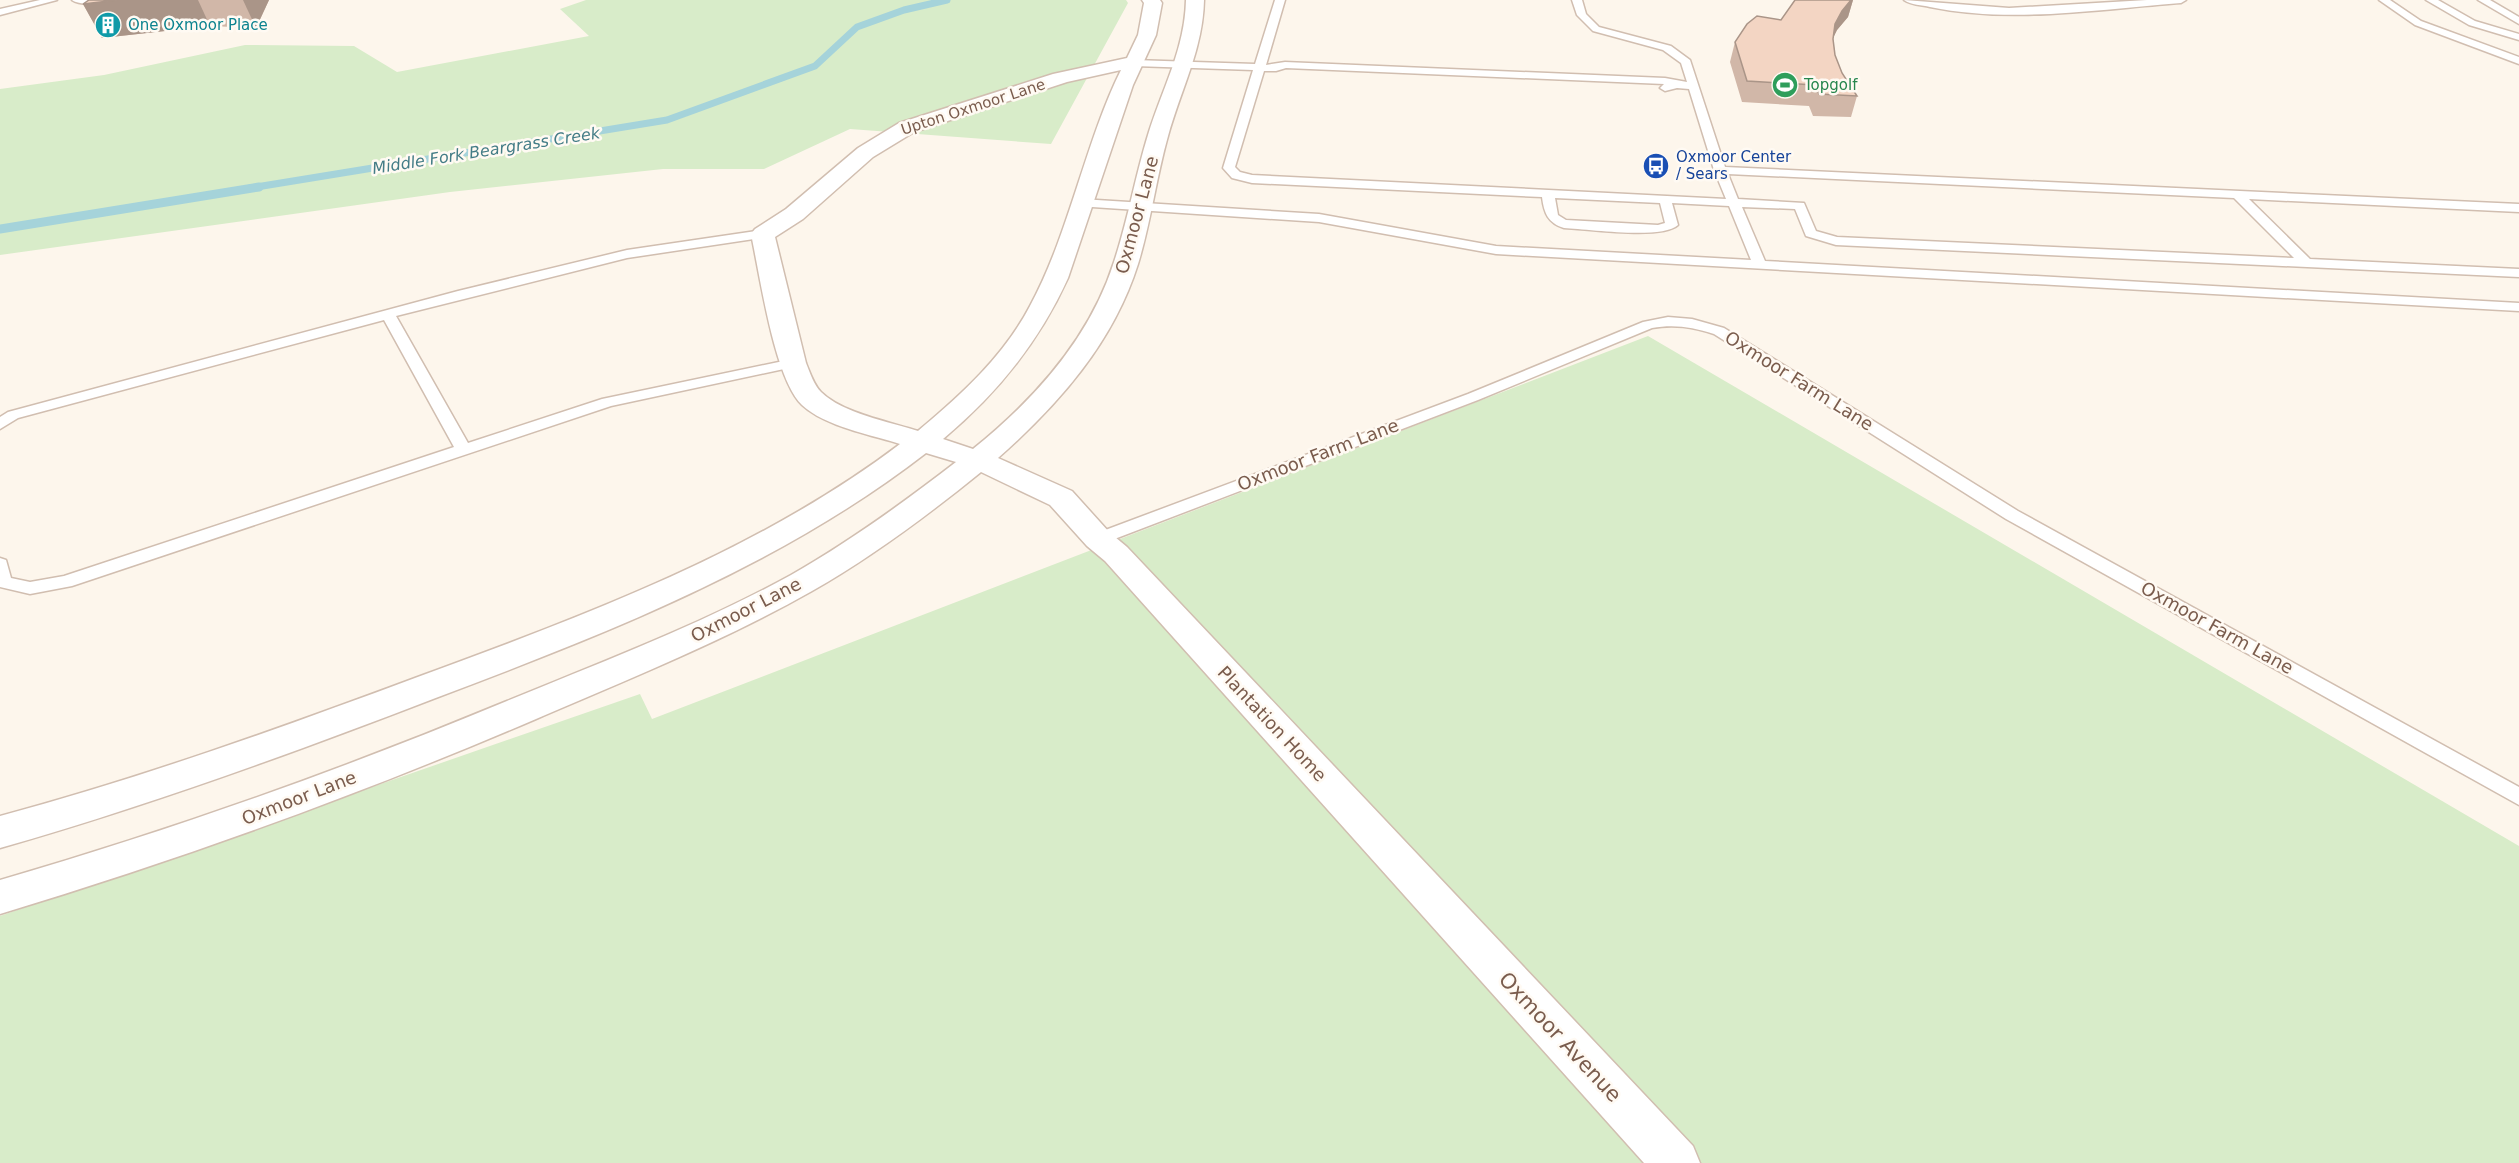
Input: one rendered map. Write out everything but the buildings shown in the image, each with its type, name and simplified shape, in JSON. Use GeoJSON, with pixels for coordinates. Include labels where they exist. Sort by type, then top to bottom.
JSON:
{"type":"FeatureCollection","features":[{"type":"Feature","properties":{"kind":"street"},"geometry":{"type":"LineString","coordinates":[[0,832],[117,798],[264,749],[636,607],[741,557],[831,507],[921,443],[996,374],[1030,329],[1050,291],[1123,86],[1147,35],[1153,3],[1151,0]]}},
{"type":"Feature","properties":{"kind":"street","name":"Oxmoor Lane"},"geometry":{"type":"LineString","coordinates":[[0,897],[218,829],[486,725],[695,636],[798,584],[889,528],[979,460],[1047,397],[1095,333],[1117,290],[1130,255],[1158,133],[1185,65],[1194,32],[1195,0]]}},
{"type":"Feature","properties":{"kind":"street","name":"Upton Oxmoor Lane"},"geometry":{"type":"LineString","coordinates":[[763,234],[794,216],[873,147],[907,128],[1100,67],[1134,63]]}},
{"type":"Feature","properties":{"kind":"street"},"geometry":{"type":"LineString","coordinates":[[763,234],[793,363],[801,384],[812,399],[827,409],[921,443],[979,460],[1061,498],[1098,539]]}},
{"type":"Feature","properties":{"kind":"street","name":"Plantation Home"},"geometry":{"type":"LineString","coordinates":[[1098,539],[1116,554],[1443,910]]}},
{"type":"Feature","properties":{"kind":"street","name":"Oxmoor Avenue"},"geometry":{"type":"LineString","coordinates":[[1443,910],[1676,1163]]}},
{"type":"Feature","properties":{"kind":"lane"},"geometry":{"type":"LineString","coordinates":[[0,12],[52,0]]}},
{"type":"Feature","properties":{"kind":"lane"},"geometry":{"type":"LineString","coordinates":[[77,0],[99,0]]}},
{"type":"Feature","properties":{"kind":"lane"},"geometry":{"type":"LineString","coordinates":[[1280,0],[1229,168],[1236,175],[1252,179],[1800,206],[1811,233],[1836,242],[2519,273]]}},
{"type":"Feature","properties":{"kind":"lane"},"geometry":{"type":"LineString","coordinates":[[1577,0],[1582,15],[1596,29],[1667,48],[1686,62],[1720,170],[1760,266]]}},
{"type":"Feature","properties":{"kind":"lane"},"geometry":{"type":"LineString","coordinates":[[1909,0],[1932,6],[2022,10],[2181,0]]}},
{"type":"Feature","properties":{"kind":"lane"},"geometry":{"type":"LineString","coordinates":[[2384,0],[2418,23],[2519,61]]}},
{"type":"Feature","properties":{"kind":"lane"},"geometry":{"type":"LineString","coordinates":[[2431,0],[2472,23],[2519,37]]}},
{"type":"Feature","properties":{"kind":"lane"},"geometry":{"type":"LineString","coordinates":[[2482,0],[2519,21]]}},
{"type":"Feature","properties":{"kind":"lane"},"geometry":{"type":"LineString","coordinates":[[1134,63],[1276,68],[1281,72],[1304,74],[1665,88],[1677,85],[1694,86]]}},
{"type":"Feature","properties":{"kind":"lane"},"geometry":{"type":"LineString","coordinates":[[1720,170],[2519,208]]}},
{"type":"Feature","properties":{"kind":"lane"},"geometry":{"type":"LineString","coordinates":[[1548,194],[1551,216],[1554,220],[1564,224],[1667,228],[1672,225],[1665,200]]}},
{"type":"Feature","properties":{"kind":"lane"},"geometry":{"type":"LineString","coordinates":[[2237,194],[2306,263]]}},
{"type":"Feature","properties":{"kind":"lane"},"geometry":{"type":"LineString","coordinates":[[1081,203],[1142,205],[1319,218],[1496,250],[2519,307]]}},
{"type":"Feature","properties":{"kind":"lane"},"geometry":{"type":"LineString","coordinates":[[0,424],[13,415],[388,314],[627,254],[763,234]]}},
{"type":"Feature","properties":{"kind":"lane"},"geometry":{"type":"LineString","coordinates":[[388,314],[464,451]]}},
{"type":"Feature","properties":{"kind":"lane","name":"Oxmoor Farm Lane"},"geometry":{"type":"LineString","coordinates":[[1098,539],[1473,397],[1648,325],[1671,320],[1691,322],[1719,332],[2012,515],[2519,797]]}},
{"type":"Feature","properties":{"kind":"lane"},"geometry":{"type":"LineString","coordinates":[[0,564],[2,582],[30,588],[66,582],[637,394],[793,363]]}},
{"type":"Feature","properties":{"kind":"green space"},"geometry":{"type":"Polygon","coordinates":[[[586,0],[1126,0],[1128,3],[1051,144],[850,129],[764,169],[663,169],[450,192],[0,255],[0,89],[104,75],[245,45],[354,46],[397,72],[589,36],[560,9],[586,0]]]}},
{"type":"Feature","properties":{"kind":"green space"},"geometry":{"type":"Polygon","coordinates":[[[1648,336],[2519,846],[2519,1163],[0,1163],[0,916],[640,694],[652,719],[1648,336]]]}},
{"type":"Feature","properties":{"kind":"waterway","name":"Middle Fork Beargrass Creek"},"geometry":{"type":"LineString","coordinates":[[250,188],[667,120],[815,66],[857,27],[904,10],[947,0]]}},
{"type":"Feature","properties":{"kind":"waterway","name":"Middle Fork Beargrass Creek"},"geometry":{"type":"LineString","coordinates":[[0,229],[259,187]]}},
{"type":"Feature","properties":{"kind":"place","name":"One Oxmoor Place"},"geometry":{"type":"Point","coordinates":[108,25]}},
{"type":"Feature","properties":{"kind":"place","name":"Topgolf"},"geometry":{"type":"Point","coordinates":[1785,85]}},
{"type":"Feature","properties":{"kind":"place","name":"Oxmoor Center / Sears"},"geometry":{"type":"Point","coordinates":[1656,166]}}]}
